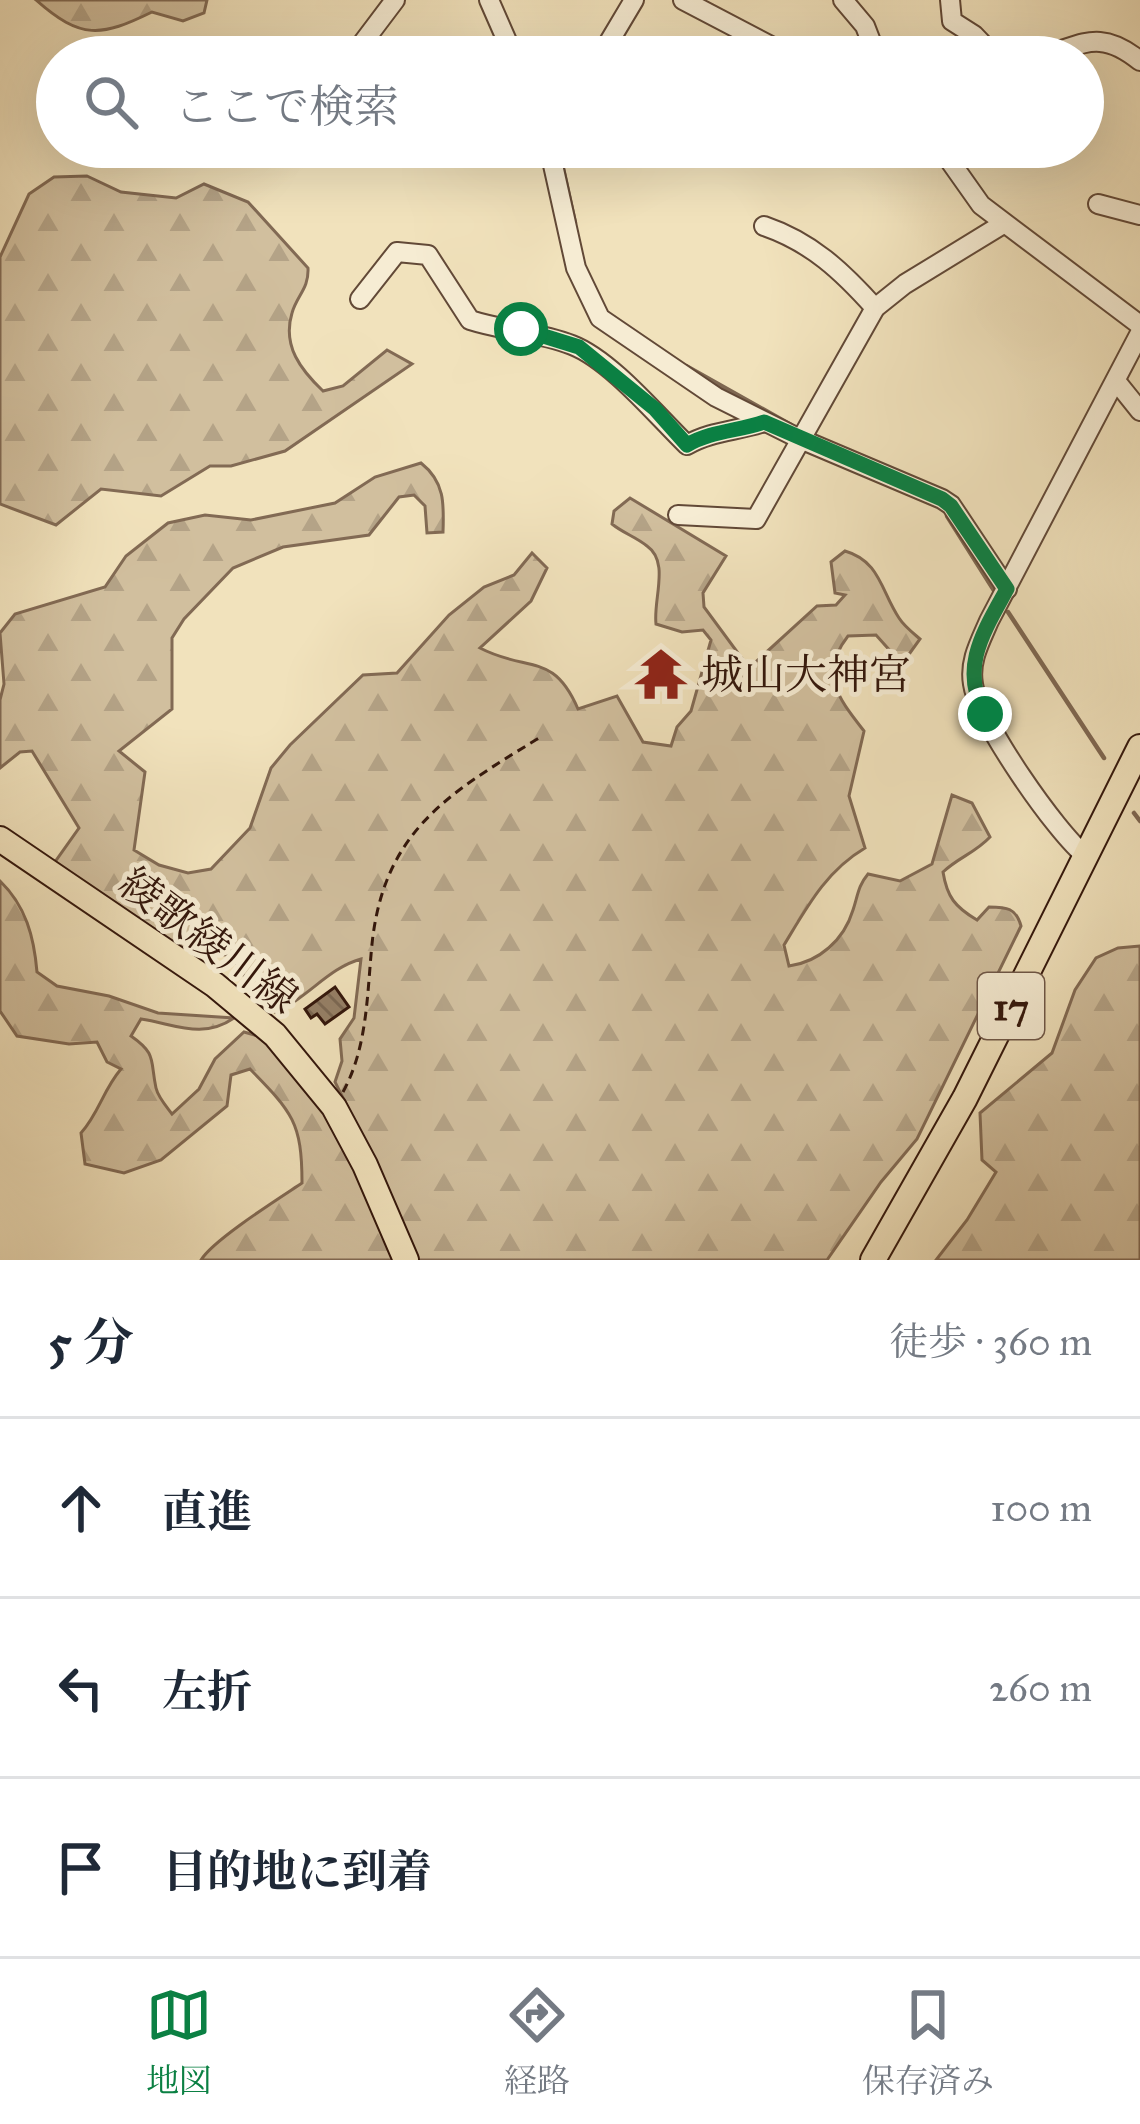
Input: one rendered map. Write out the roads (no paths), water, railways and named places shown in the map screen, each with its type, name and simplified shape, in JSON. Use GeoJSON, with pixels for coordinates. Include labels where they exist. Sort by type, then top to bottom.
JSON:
{"type":"FeatureCollection","features":[{"type":"Feature","properties":{"kind":"main road","name":"17"},"geometry":{"type":"LineString","coordinates":[[873,1260],[965,1098],[1086,856],[1133,782],[1140,747]]}},
{"type":"Feature","properties":{"kind":"main road","name":"綾歌綾川線"},"geometry":{"type":"LineString","coordinates":[[0,839],[249,1012],[297,1058],[334,1107],[406,1260]]}},
{"type":"Feature","properties":{"kind":"street"},"geometry":{"type":"LineString","coordinates":[[368,36],[395,0]]}},
{"type":"Feature","properties":{"kind":"street"},"geometry":{"type":"LineString","coordinates":[[489,0],[505,36]]}},
{"type":"Feature","properties":{"kind":"street"},"geometry":{"type":"LineString","coordinates":[[613,36],[634,0]]}},
{"type":"Feature","properties":{"kind":"street"},"geometry":{"type":"LineString","coordinates":[[682,0],[751,36]]}},
{"type":"Feature","properties":{"kind":"street"},"geometry":{"type":"LineString","coordinates":[[843,0],[869,36]]}},
{"type":"Feature","properties":{"kind":"street"},"geometry":{"type":"LineString","coordinates":[[950,0],[952,21],[975,36]]}},
{"type":"Feature","properties":{"kind":"street"},"geometry":{"type":"LineString","coordinates":[[1104,41],[1123,47],[1140,61]]}},
{"type":"Feature","properties":{"kind":"street"},"geometry":{"type":"LineString","coordinates":[[554,168],[576,268],[600,318],[663,364],[764,422],[942,499],[1007,589]]}},
{"type":"Feature","properties":{"kind":"street"},"geometry":{"type":"LineString","coordinates":[[955,168],[981,205],[1140,329],[975,651],[974,690],[1039,803],[1071,845],[1086,856]]}},
{"type":"Feature","properties":{"kind":"street"},"geometry":{"type":"LineString","coordinates":[[1098,204],[1140,215]]}},
{"type":"Feature","properties":{"kind":"street"},"geometry":{"type":"LineString","coordinates":[[678,515],[756,519],[875,308],[905,284],[1003,224]]}},
{"type":"Feature","properties":{"kind":"street"},"geometry":{"type":"LineString","coordinates":[[764,226],[793,236],[842,270],[875,308]]}},
{"type":"Feature","properties":{"kind":"street"},"geometry":{"type":"LineString","coordinates":[[360,299],[397,252],[428,255],[470,320],[579,347],[655,409],[687,445],[705,434],[764,422]]}},
{"type":"Feature","properties":{"kind":"street"},"geometry":{"type":"LineString","coordinates":[[579,347],[600,318]]}},
{"type":"Feature","properties":{"kind":"street"},"geometry":{"type":"LineString","coordinates":[[1116,381],[1140,411]]}},
{"type":"Feature","properties":{"kind":"waterway"},"geometry":{"type":"LineString","coordinates":[[563,168],[575,223]]}},
{"type":"Feature","properties":{"kind":"waterway"},"geometry":{"type":"LineString","coordinates":[[686,366],[791,425]]}},
{"type":"Feature","properties":{"kind":"waterway"},"geometry":{"type":"LineString","coordinates":[[947,516],[995,592]]}},
{"type":"Feature","properties":{"kind":"waterway"},"geometry":{"type":"LineString","coordinates":[[1008,612],[1104,758]]}},
{"type":"Feature","properties":{"kind":"waterway"},"geometry":{"type":"LineString","coordinates":[[1134,813],[1140,821]]}},
{"type":"Feature","properties":{"kind":"place","name":"城山大神宮"},"geometry":{"type":"Point","coordinates":[661,674]}}]}
